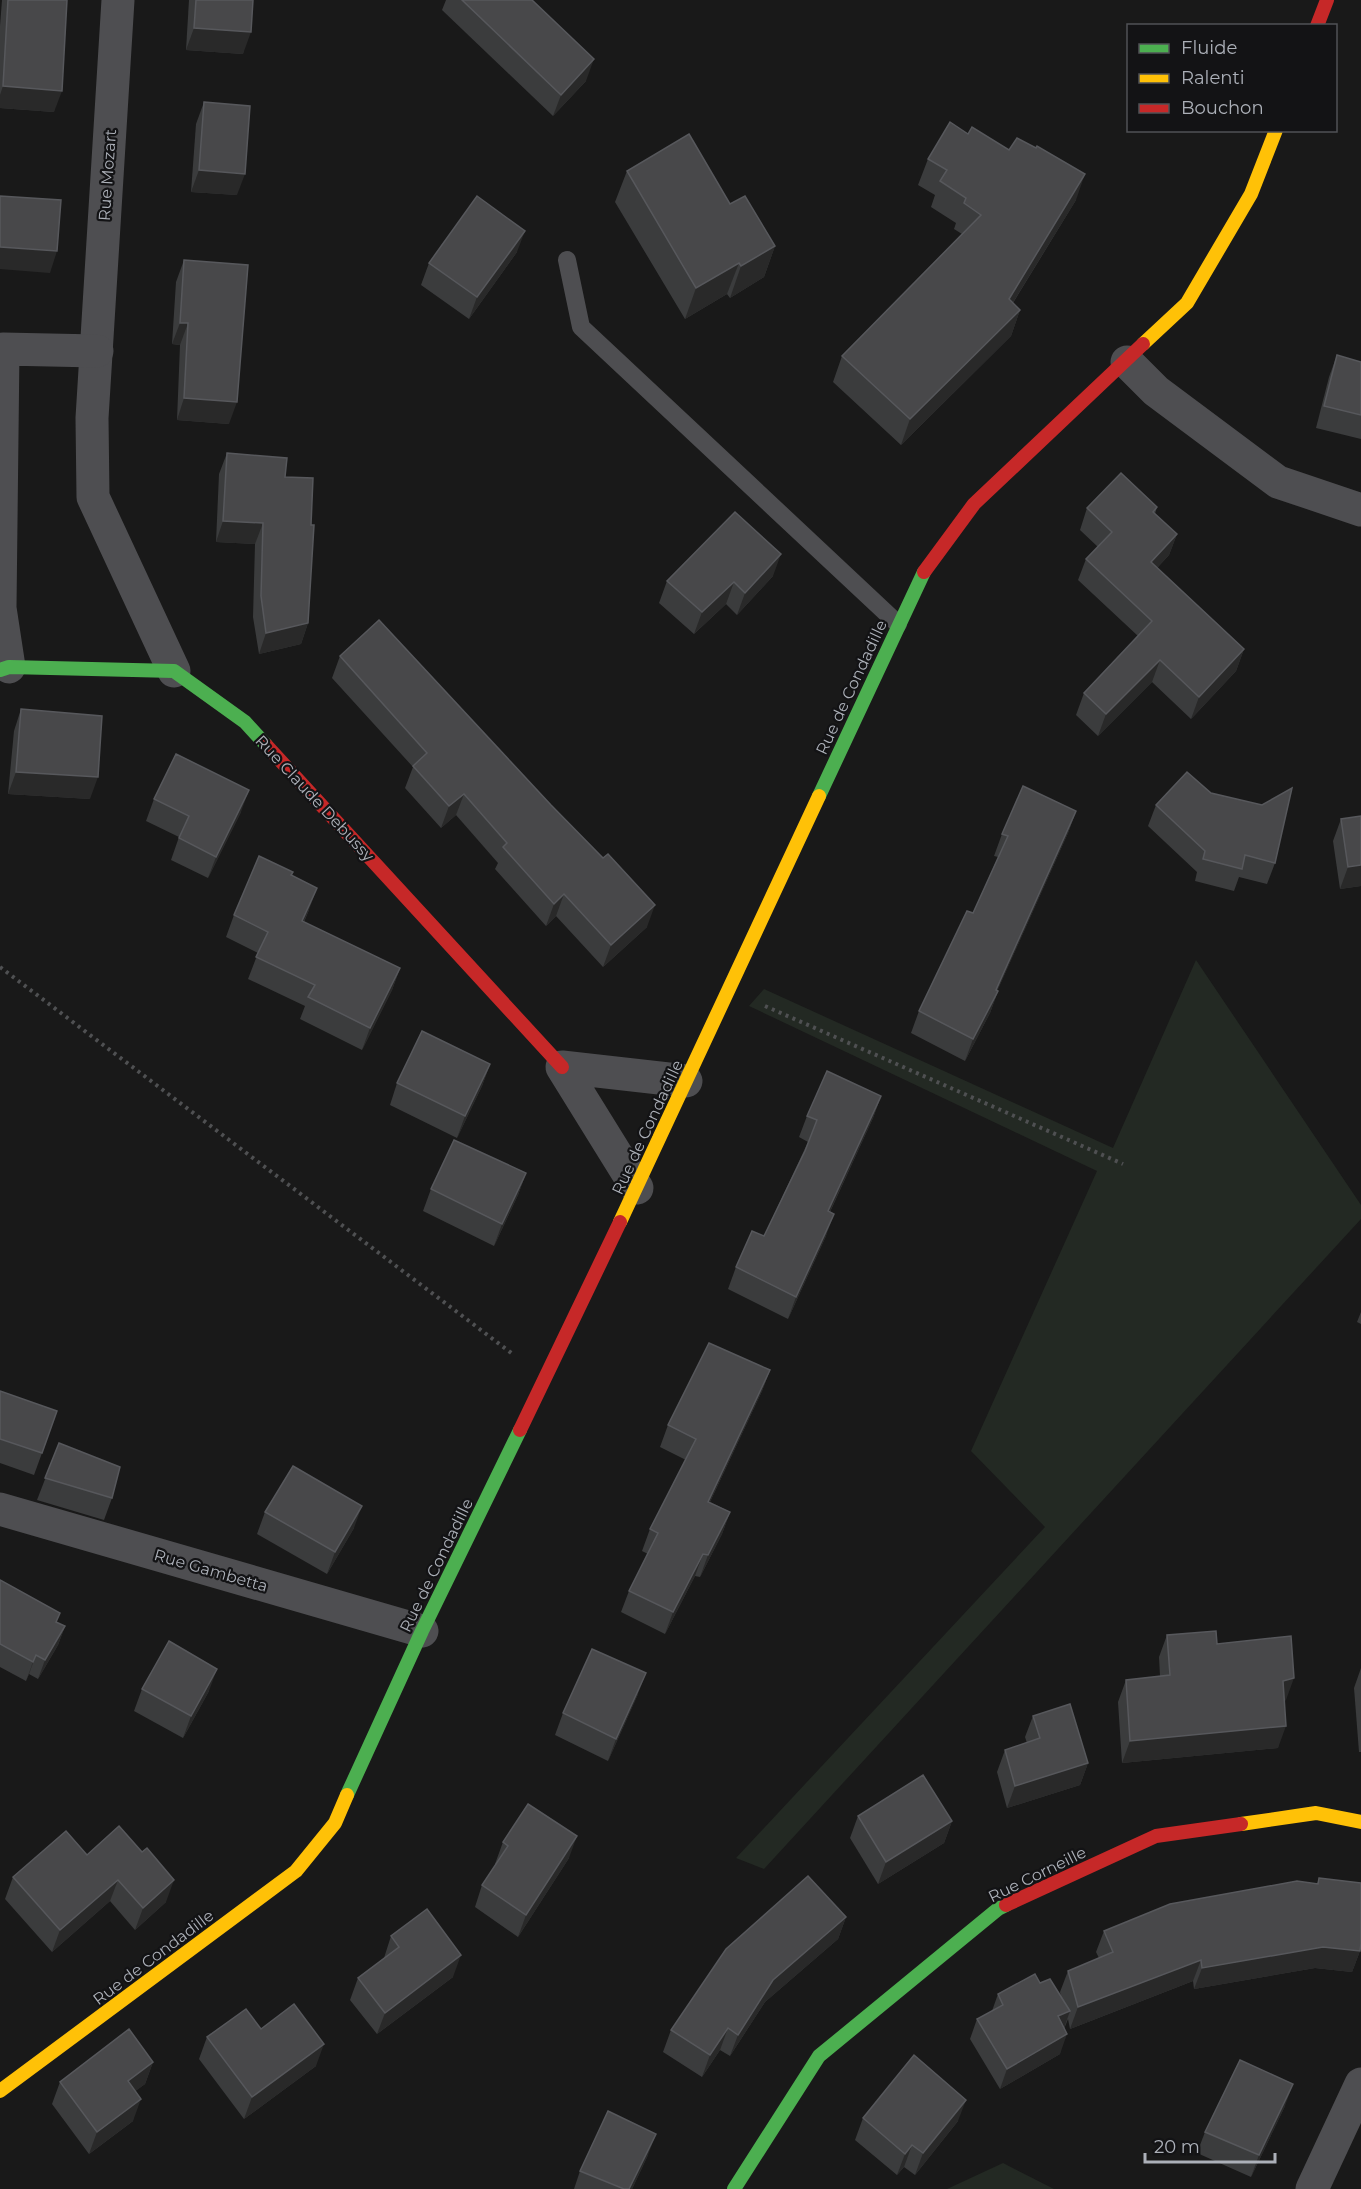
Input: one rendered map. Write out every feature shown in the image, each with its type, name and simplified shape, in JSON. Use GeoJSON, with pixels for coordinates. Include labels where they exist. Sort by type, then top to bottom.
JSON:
{"type":"FeatureCollection","features":[{"type":"Feature","properties":{"kind":"street","name":"Rue Mozart"},"geometry":{"type":"LineString","coordinates":[[118,0],[92,418],[93,497],[174,671]]}},
{"type":"Feature","properties":{"kind":"street"},"geometry":{"type":"LineString","coordinates":[[1318,24],[1327,0]]}},
{"type":"Feature","properties":{"kind":"street","name":"Rue de Condadille"},"geometry":{"type":"LineString","coordinates":[[0,2091],[296,1871],[335,1823],[422,1631],[637,1188],[926,567],[974,504],[1128,362],[1187,303],[1251,194],[1275,132]]}},
{"type":"Feature","properties":{"kind":"street"},"geometry":{"type":"LineString","coordinates":[[97,351],[2,348],[0,608],[4,668],[174,671]]}},
{"type":"Feature","properties":{"kind":"street"},"geometry":{"type":"LineString","coordinates":[[1128,362],[1156,391],[1278,482],[1361,510]]}},
{"type":"Feature","properties":{"kind":"street","name":"Rue Claude Debussy"},"geometry":{"type":"LineString","coordinates":[[174,671],[245,722],[562,1067],[637,1188]]}},
{"type":"Feature","properties":{"kind":"street"},"geometry":{"type":"LineString","coordinates":[[562,1067],[686,1081]]}},
{"type":"Feature","properties":{"kind":"street","name":"Rue Gambetta"},"geometry":{"type":"LineString","coordinates":[[0,1509],[422,1631]]}},
{"type":"Feature","properties":{"kind":"street","name":"Rue Corneille"},"geometry":{"type":"LineString","coordinates":[[734,2189],[819,2056],[998,1909],[1156,1836],[1316,1813],[1361,1822]]}},
{"type":"Feature","properties":{"kind":"street"},"geometry":{"type":"LineString","coordinates":[[1312,2189],[1361,2084]]}},
{"type":"Feature","properties":{"kind":"lane"},"geometry":{"type":"LineString","coordinates":[[567,260],[581,327],[898,624]]}},
{"type":"Feature","properties":{"kind":"path"},"geometry":{"type":"LineString","coordinates":[[0,967],[545,1378]]}},
{"type":"Feature","properties":{"kind":"path"},"geometry":{"type":"LineString","coordinates":[[729,990],[1123,1164]]}},
{"type":"Feature","properties":{"kind":"shaded area"},"geometry":{"type":"Polygon","coordinates":[[[1196,960],[1361,1205],[1361,1219],[764,1869],[736,1858],[1045,1527],[971,1451],[1097,1171],[749,1006],[764,989],[1113,1148],[1196,960]]]}},
{"type":"Feature","properties":{"kind":"shaded area"},"geometry":{"type":"Polygon","coordinates":[[[1003,2163],[1054,2189],[947,2189],[1003,2163]]]}},
{"type":"Feature","properties":{"kind":"building"},"geometry":{"type":"Polygon","coordinates":[[[8,0],[67,0],[62,91],[3,86],[8,0]]]}},
{"type":"Feature","properties":{"kind":"building"},"geometry":{"type":"Polygon","coordinates":[[[196,0],[253,0],[251,32],[194,28],[196,0]]]}},
{"type":"Feature","properties":{"kind":"building"},"geometry":{"type":"Polygon","coordinates":[[[462,0],[532,0],[594,59],[561,95],[462,0]]]}},
{"type":"Feature","properties":{"kind":"building"},"geometry":{"type":"Polygon","coordinates":[[[204,102],[250,106],[245,174],[199,170],[204,102]]]}},
{"type":"Feature","properties":{"kind":"building"},"geometry":{"type":"Polygon","coordinates":[[[950,122],[968,134],[972,127],[1009,150],[1017,138],[1036,148],[1037,146],[1085,174],[1009,299],[1020,310],[910,419],[842,356],[981,215],[964,203],[966,198],[940,181],[947,170],[928,159],[950,122]]]}},
{"type":"Feature","properties":{"kind":"building"},"geometry":{"type":"Polygon","coordinates":[[[689,134],[730,204],[745,196],[775,246],[741,266],[739,263],[696,288],[627,171],[689,134]]]}},
{"type":"Feature","properties":{"kind":"building"},"geometry":{"type":"Polygon","coordinates":[[[0,196],[61,200],[57,251],[0,247],[0,196]]]}},
{"type":"Feature","properties":{"kind":"building"},"geometry":{"type":"Polygon","coordinates":[[[477,196],[525,231],[477,297],[429,263],[477,196]]]}},
{"type":"Feature","properties":{"kind":"building"},"geometry":{"type":"Polygon","coordinates":[[[184,260],[248,265],[237,402],[184,398],[188,323],[180,323],[184,260]]]}},
{"type":"Feature","properties":{"kind":"building"},"geometry":{"type":"Polygon","coordinates":[[[1337,355],[1361,362],[1361,415],[1324,406],[1337,355]]]}},
{"type":"Feature","properties":{"kind":"building"},"geometry":{"type":"Polygon","coordinates":[[[227,453],[287,458],[285,477],[313,478],[311,525],[314,525],[308,623],[266,633],[261,596],[263,523],[223,521],[227,453]]]}},
{"type":"Feature","properties":{"kind":"building"},"geometry":{"type":"Polygon","coordinates":[[[1121,473],[1157,507],[1153,512],[1177,534],[1151,562],[1244,649],[1199,697],[1160,660],[1106,714],[1084,693],[1152,621],[1086,559],[1112,532],[1087,508],[1121,473]]]}},
{"type":"Feature","properties":{"kind":"building"},"geometry":{"type":"Polygon","coordinates":[[[735,512],[781,554],[745,593],[734,582],[702,612],[667,581],[735,512]]]}},
{"type":"Feature","properties":{"kind":"building"},"geometry":{"type":"Polygon","coordinates":[[[379,620],[551,805],[603,858],[608,854],[655,905],[611,945],[564,894],[554,904],[503,847],[507,843],[464,794],[449,806],[413,766],[427,753],[340,656],[379,620]]]}},
{"type":"Feature","properties":{"kind":"building"},"geometry":{"type":"Polygon","coordinates":[[[21,709],[102,716],[98,777],[16,772],[21,709]]]}},
{"type":"Feature","properties":{"kind":"building"},"geometry":{"type":"Polygon","coordinates":[[[176,754],[249,790],[216,857],[179,838],[189,816],[154,799],[176,754]]]}},
{"type":"Feature","properties":{"kind":"building"},"geometry":{"type":"Polygon","coordinates":[[[1187,772],[1211,793],[1262,805],[1292,788],[1275,863],[1245,855],[1242,869],[1203,859],[1205,851],[1156,805],[1187,772]]]}},
{"type":"Feature","properties":{"kind":"building"},"geometry":{"type":"Polygon","coordinates":[[[1023,786],[1076,811],[996,990],[998,991],[973,1039],[919,1011],[967,911],[973,913],[1008,836],[1002,834],[1023,786]]]}},
{"type":"Feature","properties":{"kind":"building"},"geometry":{"type":"Polygon","coordinates":[[[1361,816],[1361,865],[1348,867],[1341,819],[1361,816]]]}},
{"type":"Feature","properties":{"kind":"building"},"geometry":{"type":"Polygon","coordinates":[[[259,856],[293,872],[291,875],[317,888],[302,921],[400,968],[370,1028],[308,997],[315,985],[256,957],[268,932],[234,915],[259,856]]]}},
{"type":"Feature","properties":{"kind":"building"},"geometry":{"type":"Polygon","coordinates":[[[422,1031],[490,1064],[465,1116],[397,1083],[422,1031]]]}},
{"type":"Feature","properties":{"kind":"building"},"geometry":{"type":"Polygon","coordinates":[[[827,1071],[881,1096],[828,1211],[834,1214],[796,1297],[736,1267],[752,1231],[764,1236],[805,1151],[817,1120],[807,1116],[827,1071]]]}},
{"type":"Feature","properties":{"kind":"building"},"geometry":{"type":"Polygon","coordinates":[[[454,1140],[526,1173],[502,1224],[431,1189],[454,1140]]]}},
{"type":"Feature","properties":{"kind":"building"},"geometry":{"type":"Polygon","coordinates":[[[709,1343],[770,1370],[708,1502],[730,1512],[708,1555],[703,1554],[673,1612],[629,1591],[658,1533],[650,1529],[696,1439],[668,1425],[709,1343]]]}},
{"type":"Feature","properties":{"kind":"building"},"geometry":{"type":"Polygon","coordinates":[[[0,1391],[57,1411],[42,1453],[0,1439],[0,1391]]]}},
{"type":"Feature","properties":{"kind":"building"},"geometry":{"type":"Polygon","coordinates":[[[59,1443],[120,1467],[112,1498],[45,1478],[59,1443]]]}},
{"type":"Feature","properties":{"kind":"building"},"geometry":{"type":"Polygon","coordinates":[[[293,1466],[362,1506],[335,1552],[265,1512],[293,1466]]]}},
{"type":"Feature","properties":{"kind":"building"},"geometry":{"type":"Polygon","coordinates":[[[0,1580],[60,1613],[56,1622],[65,1626],[45,1660],[36,1655],[33,1662],[0,1644],[0,1580]]]}},
{"type":"Feature","properties":{"kind":"building"},"geometry":{"type":"Polygon","coordinates":[[[1216,1631],[1217,1644],[1291,1636],[1294,1678],[1283,1681],[1286,1726],[1130,1741],[1126,1680],[1170,1675],[1167,1635],[1216,1631]]]}},
{"type":"Feature","properties":{"kind":"building"},"geometry":{"type":"Polygon","coordinates":[[[169,1641],[217,1669],[191,1716],[142,1689],[169,1641]]]}},
{"type":"Feature","properties":{"kind":"building"},"geometry":{"type":"Polygon","coordinates":[[[592,1649],[646,1673],[616,1739],[563,1713],[592,1649]]]}},
{"type":"Feature","properties":{"kind":"building"},"geometry":{"type":"Polygon","coordinates":[[[1070,1704],[1088,1763],[1015,1786],[1005,1750],[1040,1738],[1033,1716],[1070,1704]]]}},
{"type":"Feature","properties":{"kind":"building"},"geometry":{"type":"Polygon","coordinates":[[[923,1775],[952,1821],[886,1862],[858,1816],[923,1775]]]}},
{"type":"Feature","properties":{"kind":"building"},"geometry":{"type":"Polygon","coordinates":[[[528,1804],[577,1836],[526,1915],[482,1885],[508,1846],[503,1842],[528,1804]]]}},
{"type":"Feature","properties":{"kind":"building"},"geometry":{"type":"Polygon","coordinates":[[[119,1826],[142,1852],[147,1848],[174,1880],[143,1908],[118,1880],[60,1930],[13,1877],[66,1831],[87,1855],[119,1826]]]}},
{"type":"Feature","properties":{"kind":"building"},"geometry":{"type":"Polygon","coordinates":[[[808,1876],[846,1917],[773,1980],[738,2035],[728,2028],[710,2055],[671,2030],[726,1949],[808,1876]]]}},
{"type":"Feature","properties":{"kind":"building"},"geometry":{"type":"Polygon","coordinates":[[[1319,1878],[1361,1883],[1360,1951],[1323,1947],[1202,1968],[1201,1960],[1078,2007],[1068,1971],[1113,1952],[1104,1931],[1170,1904],[1297,1881],[1318,1884],[1319,1878]]]}},
{"type":"Feature","properties":{"kind":"building"},"geometry":{"type":"Polygon","coordinates":[[[427,1909],[461,1955],[385,2013],[358,1978],[399,1947],[391,1936],[427,1909]]]}},
{"type":"Feature","properties":{"kind":"building"},"geometry":{"type":"Polygon","coordinates":[[[1035,1974],[1040,1983],[1050,1979],[1070,2011],[1058,2016],[1067,2034],[1007,2069],[977,2019],[1003,2005],[998,1994],[1035,1974]]]}},
{"type":"Feature","properties":{"kind":"building"},"geometry":{"type":"Polygon","coordinates":[[[294,2004],[324,2044],[252,2097],[207,2037],[246,2009],[261,2029],[294,2004]]]}},
{"type":"Feature","properties":{"kind":"building"},"geometry":{"type":"Polygon","coordinates":[[[129,2029],[153,2062],[128,2081],[141,2099],[97,2132],[60,2082],[129,2029]]]}},
{"type":"Feature","properties":{"kind":"building"},"geometry":{"type":"Polygon","coordinates":[[[914,2055],[966,2100],[923,2153],[912,2145],[905,2154],[863,2118],[914,2055]]]}},
{"type":"Feature","properties":{"kind":"building"},"geometry":{"type":"Polygon","coordinates":[[[1240,2060],[1293,2084],[1259,2155],[1205,2132],[1240,2060]]]}},
{"type":"Feature","properties":{"kind":"building"},"geometry":{"type":"Polygon","coordinates":[[[608,2111],[656,2134],[629,2189],[580,2171],[608,2111]]]}},
{"type":"Feature","properties":{"kind":"traffic: fast"},"geometry":{"type":"LineString","coordinates":[[819,796],[924,572]]}},
{"type":"Feature","properties":{"kind":"traffic: fast"},"geometry":{"type":"LineString","coordinates":[[0,670],[9,667],[174,671],[245,722],[266,745]]}},
{"type":"Feature","properties":{"kind":"traffic: fast"},"geometry":{"type":"LineString","coordinates":[[347,1795],[422,1631],[520,1430]]}},
{"type":"Feature","properties":{"kind":"traffic: fast"},"geometry":{"type":"LineString","coordinates":[[734,2189],[819,2056],[998,1909],[1006,1905]]}},
{"type":"Feature","properties":{"kind":"traffic: slow"},"geometry":{"type":"LineString","coordinates":[[1143,344],[1187,303],[1251,194],[1275,132]]}},
{"type":"Feature","properties":{"kind":"traffic: slow"},"geometry":{"type":"LineString","coordinates":[[620,1222],[819,796]]}},
{"type":"Feature","properties":{"kind":"traffic: slow"},"geometry":{"type":"LineString","coordinates":[[0,2091],[296,1871],[335,1823],[347,1795]]}},
{"type":"Feature","properties":{"kind":"traffic: slow"},"geometry":{"type":"LineString","coordinates":[[1241,1824],[1316,1813],[1361,1822]]}},
{"type":"Feature","properties":{"kind":"traffic: jam"},"geometry":{"type":"LineString","coordinates":[[1318,24],[1327,0]]}},
{"type":"Feature","properties":{"kind":"traffic: jam"},"geometry":{"type":"LineString","coordinates":[[924,572],[974,504],[1143,344]]}},
{"type":"Feature","properties":{"kind":"traffic: jam"},"geometry":{"type":"LineString","coordinates":[[266,745],[562,1067]]}},
{"type":"Feature","properties":{"kind":"traffic: jam"},"geometry":{"type":"LineString","coordinates":[[520,1430],[620,1222]]}},
{"type":"Feature","properties":{"kind":"traffic: jam"},"geometry":{"type":"LineString","coordinates":[[1006,1905],[1156,1836],[1241,1824]]}}]}
